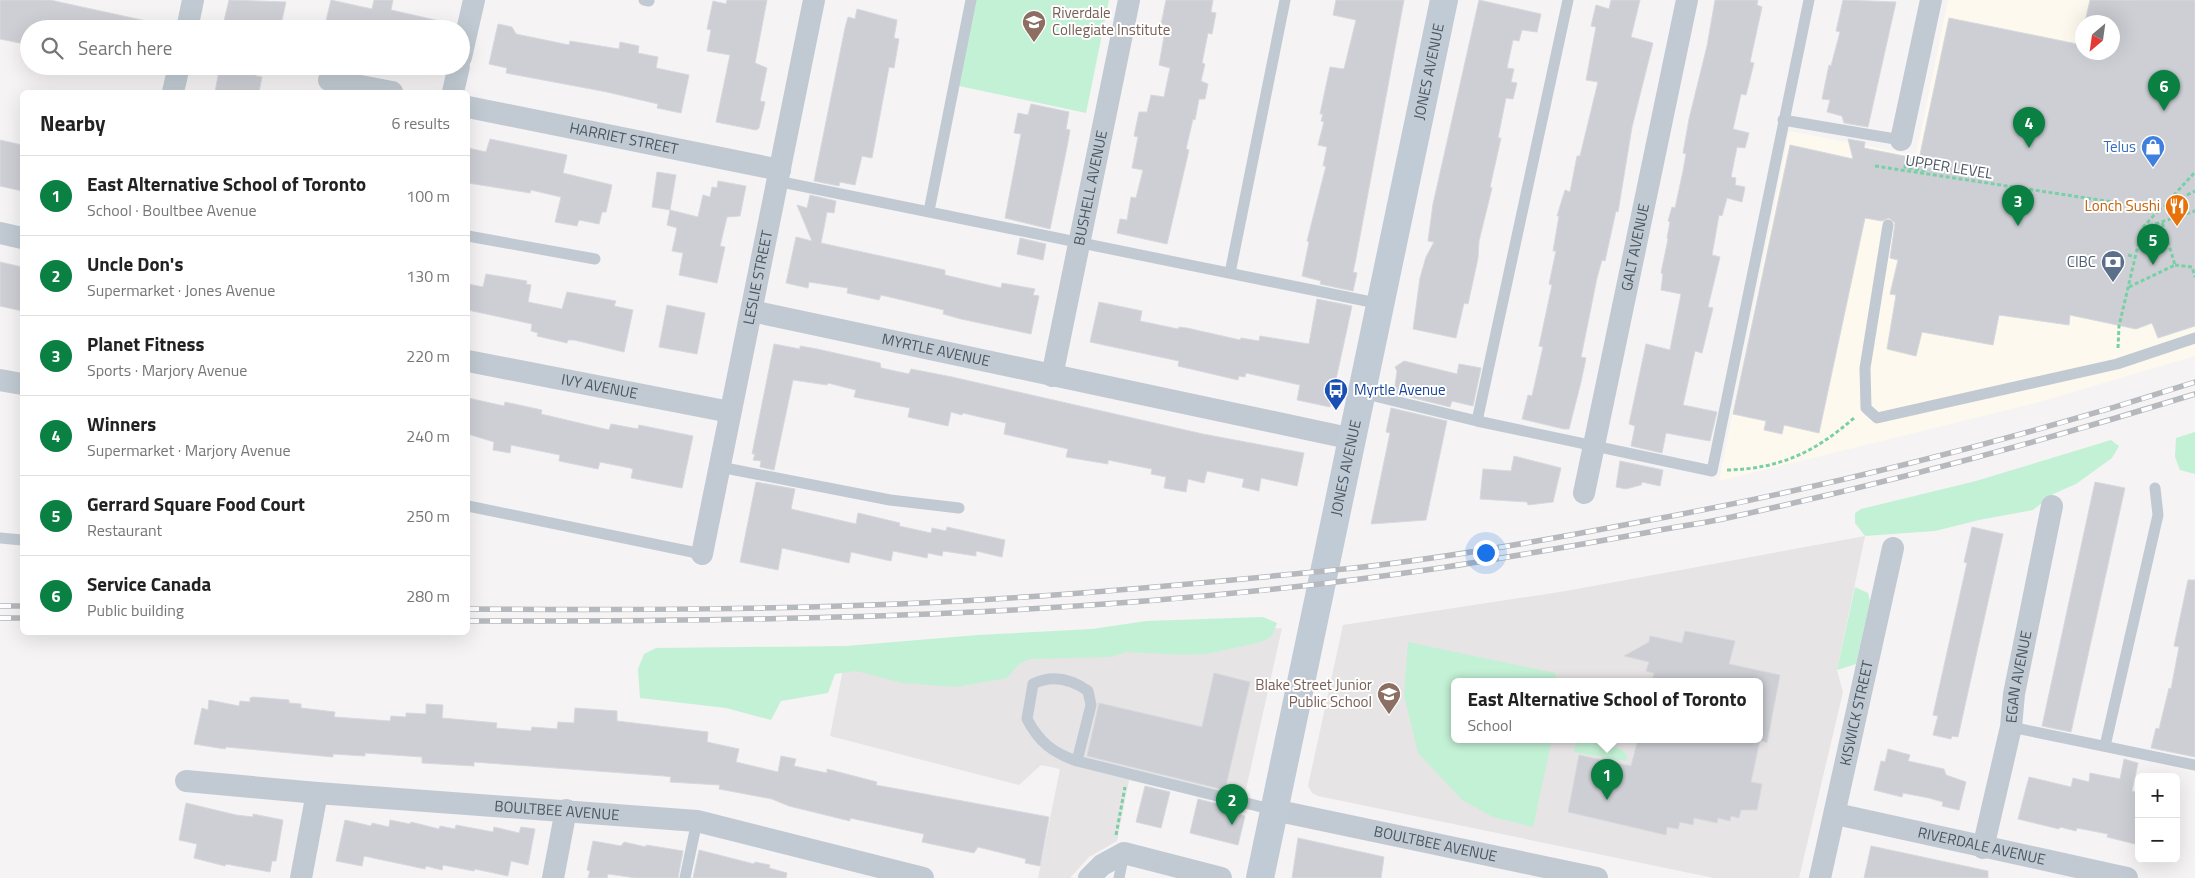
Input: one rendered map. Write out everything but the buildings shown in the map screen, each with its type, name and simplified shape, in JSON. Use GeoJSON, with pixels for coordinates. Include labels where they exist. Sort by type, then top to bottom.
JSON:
{"type":"FeatureCollection","features":[{"type":"Feature","properties":{"kind":"street"},"geometry":{"type":"LineString","coordinates":[[188,20],[191,0]]}},
{"type":"Feature","properties":{"kind":"street"},"geometry":{"type":"LineString","coordinates":[[469,20],[474,0]]}},
{"type":"Feature","properties":{"kind":"street","name":"LESLIE STREET"},"geometry":{"type":"LineString","coordinates":[[702,554],[814,0]]}},
{"type":"Feature","properties":{"kind":"street","name":"BUSHELL AVENUE"},"geometry":{"type":"LineString","coordinates":[[1052,376],[1129,0]]}},
{"type":"Feature","properties":{"kind":"street","name":"JONES AVENUE"},"geometry":{"type":"LineString","coordinates":[[1260,878],[1444,0]]}},
{"type":"Feature","properties":{"kind":"street","name":"GALT AVENUE"},"geometry":{"type":"LineString","coordinates":[[1584,493],[1687,0]]}},
{"type":"Feature","properties":{"kind":"street"},"geometry":{"type":"LineString","coordinates":[[1901,140],[1931,0]]}},
{"type":"Feature","properties":{"kind":"street"},"geometry":{"type":"LineString","coordinates":[[173,90],[177,75]]}},
{"type":"Feature","properties":{"kind":"street"},"geometry":{"type":"LineString","coordinates":[[453,90],[457,75]]}},
{"type":"Feature","properties":{"kind":"street"},"geometry":{"type":"LineString","coordinates":[[329,80],[382,90]]}},
{"type":"Feature","properties":{"kind":"street","name":"HARRIET STREET"},"geometry":{"type":"LineString","coordinates":[[470,107],[778,175]]}},
{"type":"Feature","properties":{"kind":"street"},"geometry":{"type":"LineString","coordinates":[[0,233],[20,238]]}},
{"type":"Feature","properties":{"kind":"street","name":"MYRTLE AVENUE"},"geometry":{"type":"LineString","coordinates":[[752,311],[1353,439]]}},
{"type":"Feature","properties":{"kind":"street","name":"IVY AVENUE"},"geometry":{"type":"LineString","coordinates":[[470,362],[730,412]]}},
{"type":"Feature","properties":{"kind":"street"},"geometry":{"type":"LineString","coordinates":[[0,380],[20,384]]}},
{"type":"Feature","properties":{"kind":"street","name":"EGAN AVENUE"},"geometry":{"type":"LineString","coordinates":[[1983,848],[2011,728],[2014,694],[2052,506]]}},
{"type":"Feature","properties":{"kind":"street","name":"KISWICK STREET"},"geometry":{"type":"LineString","coordinates":[[1820,878],[1836,814],[1893,548]]}},
{"type":"Feature","properties":{"kind":"street","name":"BOULTBEE AVENUE"},"geometry":{"type":"LineString","coordinates":[[186,781],[317,793],[697,821],[894,875],[923,878]]}},
{"type":"Feature","properties":{"kind":"street"},"geometry":{"type":"LineString","coordinates":[[301,878],[317,793]]}},
{"type":"Feature","properties":{"kind":"street"},"geometry":{"type":"LineString","coordinates":[[553,878],[566,810]]}},
{"type":"Feature","properties":{"kind":"street","name":"BOULTBEE AVENUE"},"geometry":{"type":"LineString","coordinates":[[1274,810],[1536,872],[1597,878]]}},
{"type":"Feature","properties":{"kind":"street","name":"RIVERDALE AVENUE"},"geometry":{"type":"LineString","coordinates":[[1836,814],[1983,848],[2127,878]]}},
{"type":"Feature","properties":{"kind":"street"},"geometry":{"type":"LineString","coordinates":[[1089,878],[1119,863],[1221,878]]}},
{"type":"Feature","properties":{"kind":"lane"},"geometry":{"type":"LineString","coordinates":[[929,211],[971,0]]}},
{"type":"Feature","properties":{"kind":"lane"},"geometry":{"type":"LineString","coordinates":[[1230,273],[1286,0]]}},
{"type":"Feature","properties":{"kind":"lane"},"geometry":{"type":"LineString","coordinates":[[1477,421],[1568,0]]}},
{"type":"Feature","properties":{"kind":"lane"},"geometry":{"type":"LineString","coordinates":[[1362,394],[1477,421],[1712,471],[1809,0]]}},
{"type":"Feature","properties":{"kind":"lane"},"geometry":{"type":"LineString","coordinates":[[1783,120],[1901,140]]}},
{"type":"Feature","properties":{"kind":"lane"},"geometry":{"type":"LineString","coordinates":[[778,175],[929,211],[1380,304]]}},
{"type":"Feature","properties":{"kind":"lane"},"geometry":{"type":"LineString","coordinates":[[1888,225],[1865,368],[1866,408],[1878,418],[2117,364],[2195,338]]}},
{"type":"Feature","properties":{"kind":"lane"},"geometry":{"type":"LineString","coordinates":[[470,236],[595,260]]}},
{"type":"Feature","properties":{"kind":"lane"},"geometry":{"type":"LineString","coordinates":[[720,467],[890,500],[959,508]]}},
{"type":"Feature","properties":{"kind":"lane"},"geometry":{"type":"LineString","coordinates":[[2105,746],[2158,515],[2155,488]]}},
{"type":"Feature","properties":{"kind":"lane"},"geometry":{"type":"LineString","coordinates":[[470,506],[702,554]]}},
{"type":"Feature","properties":{"kind":"lane"},"geometry":{"type":"LineString","coordinates":[[0,538],[20,540]]}},
{"type":"Feature","properties":{"kind":"lane"},"geometry":{"type":"LineString","coordinates":[[1077,761],[1091,705],[1088,691],[1075,681],[1046,677],[1033,684],[1027,719],[1044,745],[1059,755],[1077,761],[1128,772],[1274,810]]}},
{"type":"Feature","properties":{"kind":"lane"},"geometry":{"type":"LineString","coordinates":[[2011,728],[2195,765]]}},
{"type":"Feature","properties":{"kind":"lane"},"geometry":{"type":"LineString","coordinates":[[685,878],[697,821]]}},
{"type":"Feature","properties":{"kind":"path"},"geometry":{"type":"LineString","coordinates":[[1906,162],[1905,167],[1928,171]]}},
{"type":"Feature","properties":{"kind":"path","name":"UPPER LEVEL"},"geometry":{"type":"LineString","coordinates":[[1875,166],[2158,209],[2195,191]]}},
{"type":"Feature","properties":{"kind":"path"},"geometry":{"type":"LineString","coordinates":[[2117,364],[2119,326],[2142,228],[2195,172]]}},
{"type":"Feature","properties":{"kind":"path"},"geometry":{"type":"LineString","coordinates":[[2142,228],[2195,210]]}},
{"type":"Feature","properties":{"kind":"path"},"geometry":{"type":"LineString","coordinates":[[2162,222],[2175,265]]}},
{"type":"Feature","properties":{"kind":"path"},"geometry":{"type":"LineString","coordinates":[[2128,255],[2136,257]]}},
{"type":"Feature","properties":{"kind":"path"},"geometry":{"type":"LineString","coordinates":[[2128,287],[2175,265],[2192,267],[2195,277]]}},
{"type":"Feature","properties":{"kind":"path"},"geometry":{"type":"LineString","coordinates":[[1712,471],[1742,470],[1788,461],[1835,435],[1866,408]]}},
{"type":"Feature","properties":{"kind":"path"},"geometry":{"type":"LineString","coordinates":[[1119,863],[1116,832],[1128,772]]}},
{"type":"Feature","properties":{"kind":"shaded area"},"geometry":{"type":"Polygon","coordinates":[[[1948,0],[2195,0],[2195,356],[2036,403],[1719,481],[1789,131],[1916,155],[1948,0]]]}},
{"type":"Feature","properties":{"kind":"shaded area","name":"Blake Street Junior Public School"},"geometry":{"type":"Polygon","coordinates":[[[1865,536],[1837,670],[1843,692],[1799,878],[1714,878],[1318,796],[1312,793],[1308,786],[1343,625],[1566,591],[1865,536]]]}},
{"type":"Feature","properties":{"kind":"shaded area"},"geometry":{"type":"Polygon","coordinates":[[[1282,628],[1242,807],[1129,780],[1117,841],[1089,857],[1070,878],[1038,878],[1060,769],[1041,765],[1019,785],[830,736],[845,659],[1282,628]]]}},
{"type":"Feature","properties":{"kind":"green space","name":"Riverdale Collegiate Institute"},"geometry":{"type":"Polygon","coordinates":[[[976,0],[1109,0],[1086,113],[959,86],[976,0]]]}},
{"type":"Feature","properties":{"kind":"green space"},"geometry":{"type":"Polygon","coordinates":[[[2195,432],[2195,474],[2180,470],[2175,457],[2176,438],[2195,432]]]}},
{"type":"Feature","properties":{"kind":"green space"},"geometry":{"type":"Polygon","coordinates":[[[2111,440],[2119,446],[2112,458],[2076,484],[2053,494],[2033,510],[1979,520],[1935,531],[1865,536],[1855,523],[1855,513],[1861,509],[1976,481],[2111,440]]]}},
{"type":"Feature","properties":{"kind":"green space"},"geometry":{"type":"Polygon","coordinates":[[[1855,587],[1868,593],[1870,601],[1856,664],[1837,670],[1855,587]]]}},
{"type":"Feature","properties":{"kind":"green space"},"geometry":{"type":"Polygon","coordinates":[[[1263,617],[1277,623],[1272,636],[1261,642],[1206,654],[1183,655],[1127,652],[1109,657],[1029,659],[1018,665],[1007,678],[956,687],[903,683],[856,671],[835,674],[828,693],[781,701],[771,720],[726,708],[640,698],[638,669],[644,654],[656,648],[846,646],[978,635],[1092,629],[1146,621],[1263,617]]]}},
{"type":"Feature","properties":{"kind":"green space"},"geometry":{"type":"Polygon","coordinates":[[[1408,642],[1555,673],[1556,678],[1451,678],[1451,743],[1551,743],[1533,827],[1493,817],[1462,800],[1418,753],[1404,695],[1408,642]]]}},
{"type":"Feature","properties":{"kind":"green space"},"geometry":{"type":"Polygon","coordinates":[[[1576,743],[1596,743],[1621,749],[1627,755],[1626,761],[1574,752],[1576,743]]]}},
{"type":"Feature","properties":{"kind":"railway"},"geometry":{"type":"LineString","coordinates":[[470,609],[705,609],[824,607],[942,602],[1148,588],[1388,564],[1490,549],[1591,531],[1840,480],[2054,425],[2195,382]]}},
{"type":"Feature","properties":{"kind":"railway"},"geometry":{"type":"LineString","coordinates":[[470,621],[709,620],[951,613],[1193,597],[1313,585],[1460,565],[1725,518],[1967,460],[2195,394]]}},
{"type":"Feature","properties":{"kind":"railway"},"geometry":{"type":"LineString","coordinates":[[0,606],[20,606]]}},
{"type":"Feature","properties":{"kind":"railway"},"geometry":{"type":"LineString","coordinates":[[0,618],[20,618]]}},
{"type":"Feature","properties":{"kind":"place","name":"Riverdale Collegiate Institute"},"geometry":{"type":"Point","coordinates":[1034,43]}},
{"type":"Feature","properties":{"kind":"place","name":"Service Canada"},"geometry":{"type":"Point","coordinates":[2164,111]}},
{"type":"Feature","properties":{"kind":"place","name":"Winners"},"geometry":{"type":"Point","coordinates":[2029,148]}},
{"type":"Feature","properties":{"kind":"place","name":"Telus"},"geometry":{"type":"Point","coordinates":[2153,168]}},
{"type":"Feature","properties":{"kind":"place","name":"Planet Fitness"},"geometry":{"type":"Point","coordinates":[2018,226]}},
{"type":"Feature","properties":{"kind":"place","name":"Lonch Sushi"},"geometry":{"type":"Point","coordinates":[2177,227]}},
{"type":"Feature","properties":{"kind":"place","name":"Gerrard Square Food Court"},"geometry":{"type":"Point","coordinates":[2153,265]}},
{"type":"Feature","properties":{"kind":"place","name":"CIBC"},"geometry":{"type":"Point","coordinates":[2113,283]}},
{"type":"Feature","properties":{"kind":"place","name":"Myrtle Avenue"},"geometry":{"type":"Point","coordinates":[1336,411]}},
{"type":"Feature","properties":{"kind":"place","name":"Blake Street Junior Public School"},"geometry":{"type":"Point","coordinates":[1389,715]}},
{"type":"Feature","properties":{"kind":"place","name":"East Alternative School of Toronto"},"geometry":{"type":"Point","coordinates":[1607,800]}},
{"type":"Feature","properties":{"kind":"place","name":"Uncle Don's"},"geometry":{"type":"Point","coordinates":[1232,825]}}]}
